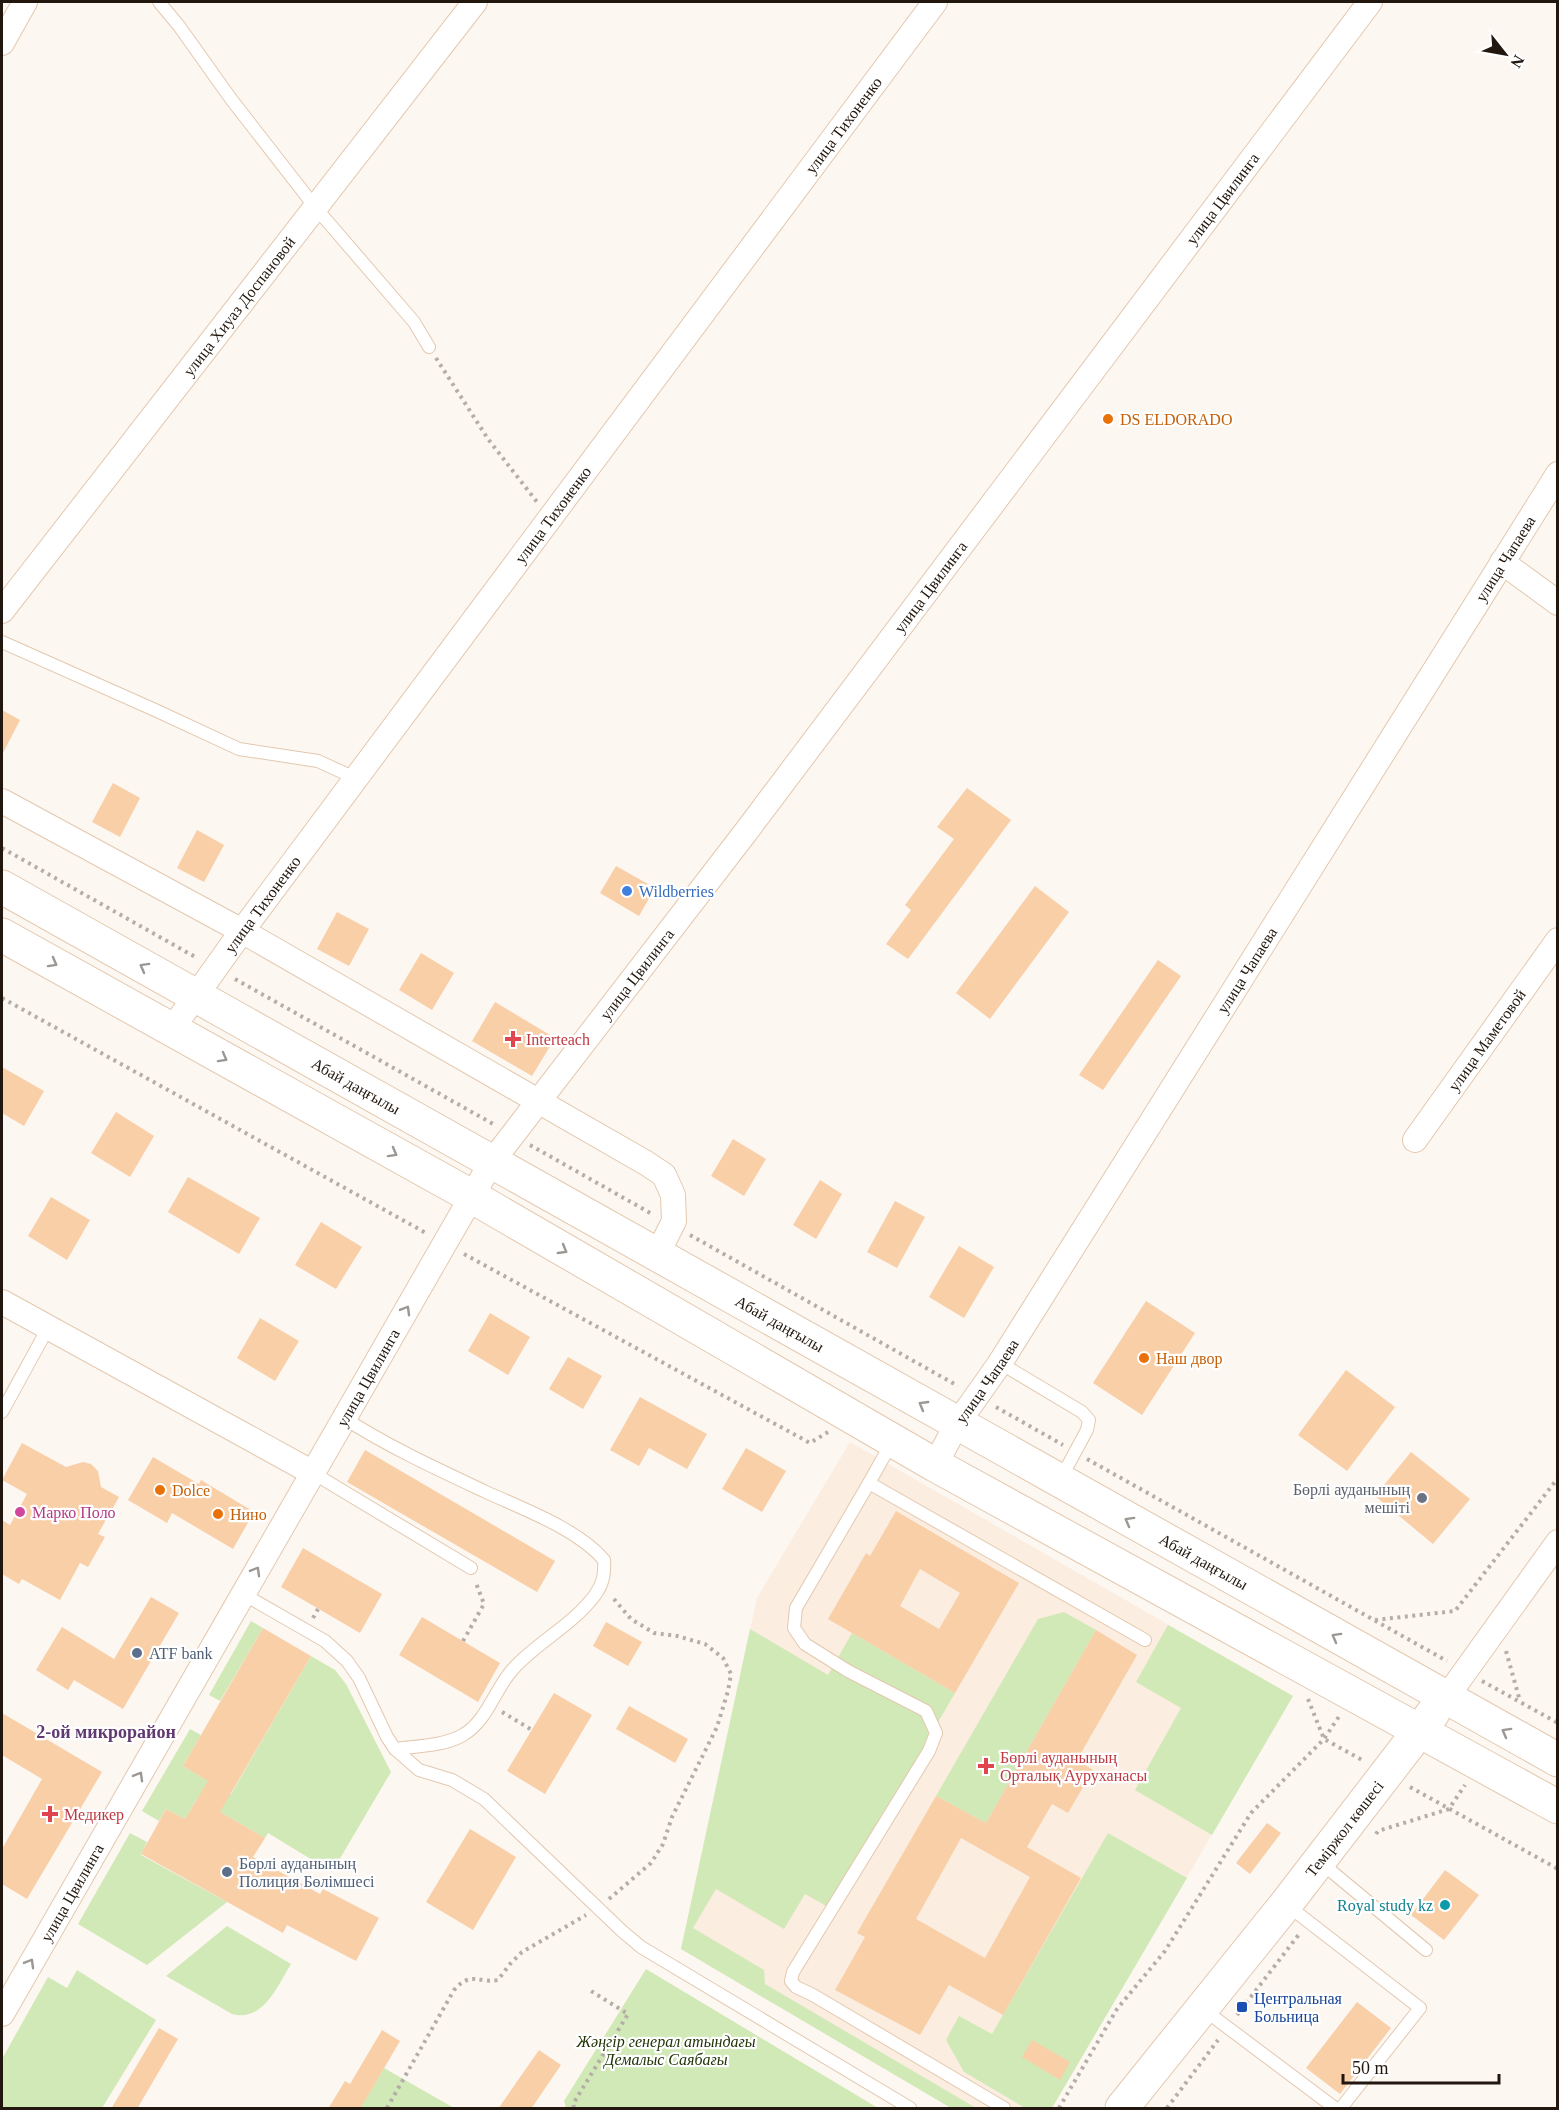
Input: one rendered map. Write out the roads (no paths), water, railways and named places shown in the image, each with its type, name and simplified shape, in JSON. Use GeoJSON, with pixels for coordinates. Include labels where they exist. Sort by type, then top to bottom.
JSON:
{"type":"FeatureCollection","features":[{"type":"Feature","properties":{"kind":"street"},"geometry":{"type":"LineString","coordinates":[[2,43],[25,2]]}},
{"type":"Feature","properties":{"kind":"street","name":"улица Хиуаз Доспановой"},"geometry":{"type":"LineString","coordinates":[[2,610],[475,2]]}},
{"type":"Feature","properties":{"kind":"street","name":"улица Тихоненко"},"geometry":{"type":"LineString","coordinates":[[172,1029],[242,931],[935,2]]}},
{"type":"Feature","properties":{"kind":"street","name":"улица Цвилинга"},"geometry":{"type":"LineString","coordinates":[[2,2014],[490,1163],[752,823],[1370,2]]}},
{"type":"Feature","properties":{"kind":"street","name":"улица Чапаева"},"geometry":{"type":"LineString","coordinates":[[935,1466],[957,1424],[1000,1363],[1557,474]]}},
{"type":"Feature","properties":{"kind":"street"},"geometry":{"type":"LineString","coordinates":[[1503,562],[1557,603]]}},
{"type":"Feature","properties":{"kind":"street"},"geometry":{"type":"LineString","coordinates":[[2,801],[242,931],[646,1163],[663,1175],[673,1195],[674,1221],[657,1254]]}},
{"type":"Feature","properties":{"kind":"street","name":"Абай даңғылы"},"geometry":{"type":"LineString","coordinates":[[2,887],[1557,1760]]}},
{"type":"Feature","properties":{"kind":"street"},"geometry":{"type":"LineString","coordinates":[[2,935],[471,1196],[935,1466],[1557,1807]]}},
{"type":"Feature","properties":{"kind":"street","name":"улица Маметовой"},"geometry":{"type":"LineString","coordinates":[[1415,1140],[1557,940]]}},
{"type":"Feature","properties":{"kind":"street"},"geometry":{"type":"LineString","coordinates":[[2,1302],[313,1473]]}},
{"type":"Feature","properties":{"kind":"street","name":"Теміржол көшесі"},"geometry":{"type":"LineString","coordinates":[[1122,2109],[1215,2018],[1297,1913],[1318,1861],[1446,1698],[1557,1542]]}},
{"type":"Feature","properties":{"kind":"lane"},"geometry":{"type":"LineString","coordinates":[[159,2],[315,207],[414,322],[429,347]]}},
{"type":"Feature","properties":{"kind":"lane"},"geometry":{"type":"LineString","coordinates":[[2,642],[239,749],[318,761],[357,779]]}},
{"type":"Feature","properties":{"kind":"lane"},"geometry":{"type":"LineString","coordinates":[[2,1412],[48,1328]]}},
{"type":"Feature","properties":{"kind":"lane"},"geometry":{"type":"LineString","coordinates":[[1000,1363],[1082,1412],[1089,1420],[1087,1430],[1059,1481]]}},
{"type":"Feature","properties":{"kind":"lane"},"geometry":{"type":"LineString","coordinates":[[344,1418],[397,1450],[548,1520],[598,1552],[604,1560],[603,1582],[594,1596],[577,1614],[513,1669],[475,1725],[462,1735],[447,1741],[395,1749]]}},
{"type":"Feature","properties":{"kind":"lane"},"geometry":{"type":"LineString","coordinates":[[893,1441],[796,1608],[794,1628],[805,1644],[839,1666],[926,1711],[936,1733],[929,1751],[793,1972],[791,1981],[796,1987],[1004,2109]]}},
{"type":"Feature","properties":{"kind":"lane"},"geometry":{"type":"LineString","coordinates":[[313,1473],[471,1568]]}},
{"type":"Feature","properties":{"kind":"lane"},"geometry":{"type":"LineString","coordinates":[[869,1483],[1145,1640]]}},
{"type":"Feature","properties":{"kind":"lane"},"geometry":{"type":"LineString","coordinates":[[243,1594],[325,1641],[347,1661],[395,1749],[419,1770],[452,1780],[484,1799],[641,1947],[910,2109]]}},
{"type":"Feature","properties":{"kind":"lane"},"geometry":{"type":"LineString","coordinates":[[1318,1861],[1426,1950]]}},
{"type":"Feature","properties":{"kind":"lane"},"geometry":{"type":"LineString","coordinates":[[1297,1913],[1420,2008],[1341,2109]]}},
{"type":"Feature","properties":{"kind":"lane"},"geometry":{"type":"LineString","coordinates":[[1215,2018],[1335,2109]]}},
{"type":"Feature","properties":{"kind":"place","name":"DS ELDORADO"},"geometry":{"type":"Point","coordinates":[1108,419]}},
{"type":"Feature","properties":{"kind":"place","name":"Wildberries"},"geometry":{"type":"Point","coordinates":[627,891]}},
{"type":"Feature","properties":{"kind":"place","name":"Interteach"},"geometry":{"type":"Point","coordinates":[513,1039]}},
{"type":"Feature","properties":{"kind":"place","name":"Наш двор"},"geometry":{"type":"Point","coordinates":[1144,1358]}},
{"type":"Feature","properties":{"kind":"place","name":"Dolce"},"geometry":{"type":"Point","coordinates":[160,1490]}},
{"type":"Feature","properties":{"kind":"place","name":"Бөрлі ауданының мешіті"},"geometry":{"type":"Point","coordinates":[1422,1498]}},
{"type":"Feature","properties":{"kind":"place","name":"Марко Поло"},"geometry":{"type":"Point","coordinates":[20,1512]}},
{"type":"Feature","properties":{"kind":"place","name":"Нино"},"geometry":{"type":"Point","coordinates":[218,1514]}},
{"type":"Feature","properties":{"kind":"place","name":"ATF bank"},"geometry":{"type":"Point","coordinates":[137,1653]}},
{"type":"Feature","properties":{"kind":"place","name":"Бөрлі ауданының Орталық Ауруханасы"},"geometry":{"type":"Point","coordinates":[986,1766]}},
{"type":"Feature","properties":{"kind":"place","name":"Медикер"},"geometry":{"type":"Point","coordinates":[50,1814]}},
{"type":"Feature","properties":{"kind":"place","name":"Бөрлі ауданының Полиция Бөлімшесі"},"geometry":{"type":"Point","coordinates":[227,1872]}},
{"type":"Feature","properties":{"kind":"place","name":"Royal study kz"},"geometry":{"type":"Point","coordinates":[1445,1905]}},
{"type":"Feature","properties":{"kind":"place","name":"Центральная Больница"},"geometry":{"type":"Point","coordinates":[1242,2007]}},
{"type":"Feature","properties":{"kind":"district","name":"2-ой микрорайон"},"geometry":{"type":"Point","coordinates":[106,1732]}},
{"type":"Feature","properties":{"kind":"park label","name":"Жәңгір генерал атындағы Демалыс Саябағы"},"geometry":{"type":"Point","coordinates":[666,2050]}}]}
